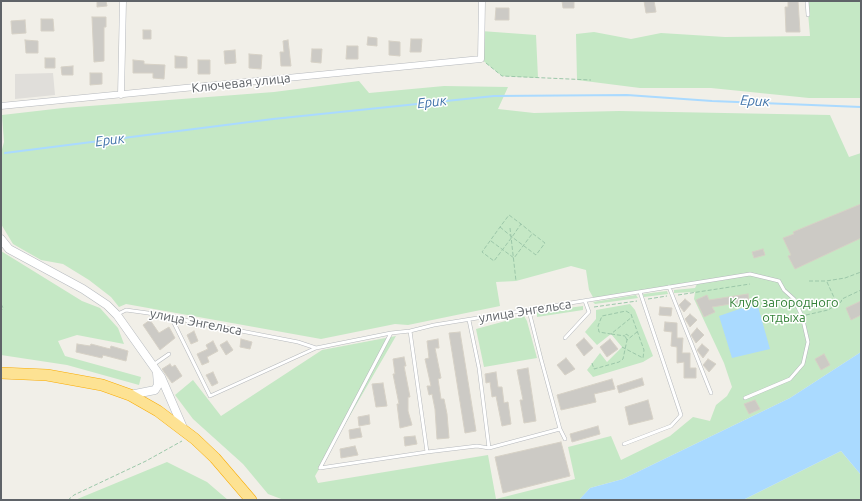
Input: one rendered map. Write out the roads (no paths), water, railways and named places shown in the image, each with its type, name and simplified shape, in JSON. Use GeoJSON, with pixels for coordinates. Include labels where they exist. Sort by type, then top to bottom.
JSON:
{"type":"FeatureCollection","features":[{"type":"Feature","properties":{"kind":"highway"},"geometry":{"type":"LineString","coordinates":[[1,373],[54,376],[102,385],[130,395],[184,430],[195,439],[215,458],[251,500]]}},
{"type":"Feature","properties":{"kind":"street"},"geometry":{"type":"LineString","coordinates":[[121,95],[123,1]]}},
{"type":"Feature","properties":{"kind":"street","name":"Ключевая улица"},"geometry":{"type":"LineString","coordinates":[[1,106],[481,59],[482,1]]}},
{"type":"Feature","properties":{"kind":"street"},"geometry":{"type":"LineString","coordinates":[[1,239],[9,249],[83,289],[107,305],[117,315],[155,367],[184,430]]}},
{"type":"Feature","properties":{"kind":"street"},"geometry":{"type":"LineString","coordinates":[[130,395],[155,390],[158,385],[155,367]]}},
{"type":"Feature","properties":{"kind":"lane"},"geometry":{"type":"LineString","coordinates":[[807,1],[808,15]]}},
{"type":"Feature","properties":{"kind":"lane","name":"улица Энгельса"},"geometry":{"type":"LineString","coordinates":[[117,315],[126,310],[171,317],[298,342],[316,348],[391,333],[410,331],[434,325],[529,311],[750,274],[779,281],[784,290],[794,299],[802,316],[808,342],[803,364],[790,379],[745,398]]}},
{"type":"Feature","properties":{"kind":"lane"},"geometry":{"type":"LineString","coordinates":[[669,287],[711,393]]}},
{"type":"Feature","properties":{"kind":"lane"},"geometry":{"type":"LineString","coordinates":[[624,444],[671,426],[681,415],[640,292]]}},
{"type":"Feature","properties":{"kind":"lane"},"geometry":{"type":"LineString","coordinates":[[565,338],[589,312],[586,301]]}},
{"type":"Feature","properties":{"kind":"lane"},"geometry":{"type":"LineString","coordinates":[[529,311],[560,429],[565,439]]}},
{"type":"Feature","properties":{"kind":"lane"},"geometry":{"type":"LineString","coordinates":[[171,317],[210,396],[316,348]]}},
{"type":"Feature","properties":{"kind":"lane"},"geometry":{"type":"LineString","coordinates":[[469,320],[479,368],[489,448]]}},
{"type":"Feature","properties":{"kind":"lane"},"geometry":{"type":"LineString","coordinates":[[410,331],[427,452]]}},
{"type":"Feature","properties":{"kind":"lane"},"geometry":{"type":"LineString","coordinates":[[391,333],[320,468],[477,446],[489,448],[560,429]]}},
{"type":"Feature","properties":{"kind":"lane"},"geometry":{"type":"LineString","coordinates":[[155,367],[169,354]]}},
{"type":"Feature","properties":{"kind":"water"},"geometry":{"type":"Polygon","coordinates":[[[757,303],[770,349],[732,358],[719,316],[757,303]]]}},
{"type":"Feature","properties":{"kind":"water"},"geometry":{"type":"Polygon","coordinates":[[[861,352],[861,475],[841,451],[743,500],[579,500],[590,488],[623,479],[790,398],[861,352]]]}},
{"type":"Feature","properties":{"kind":"waterway","name":"Ерик"},"geometry":{"type":"LineString","coordinates":[[5,153],[273,119],[494,96],[627,95],[712,101],[861,107]]}},
{"type":"Feature","properties":{"kind":"park label","name":"Клуб загородного отдыха"},"geometry":{"type":"Point","coordinates":[784,310]}}]}
